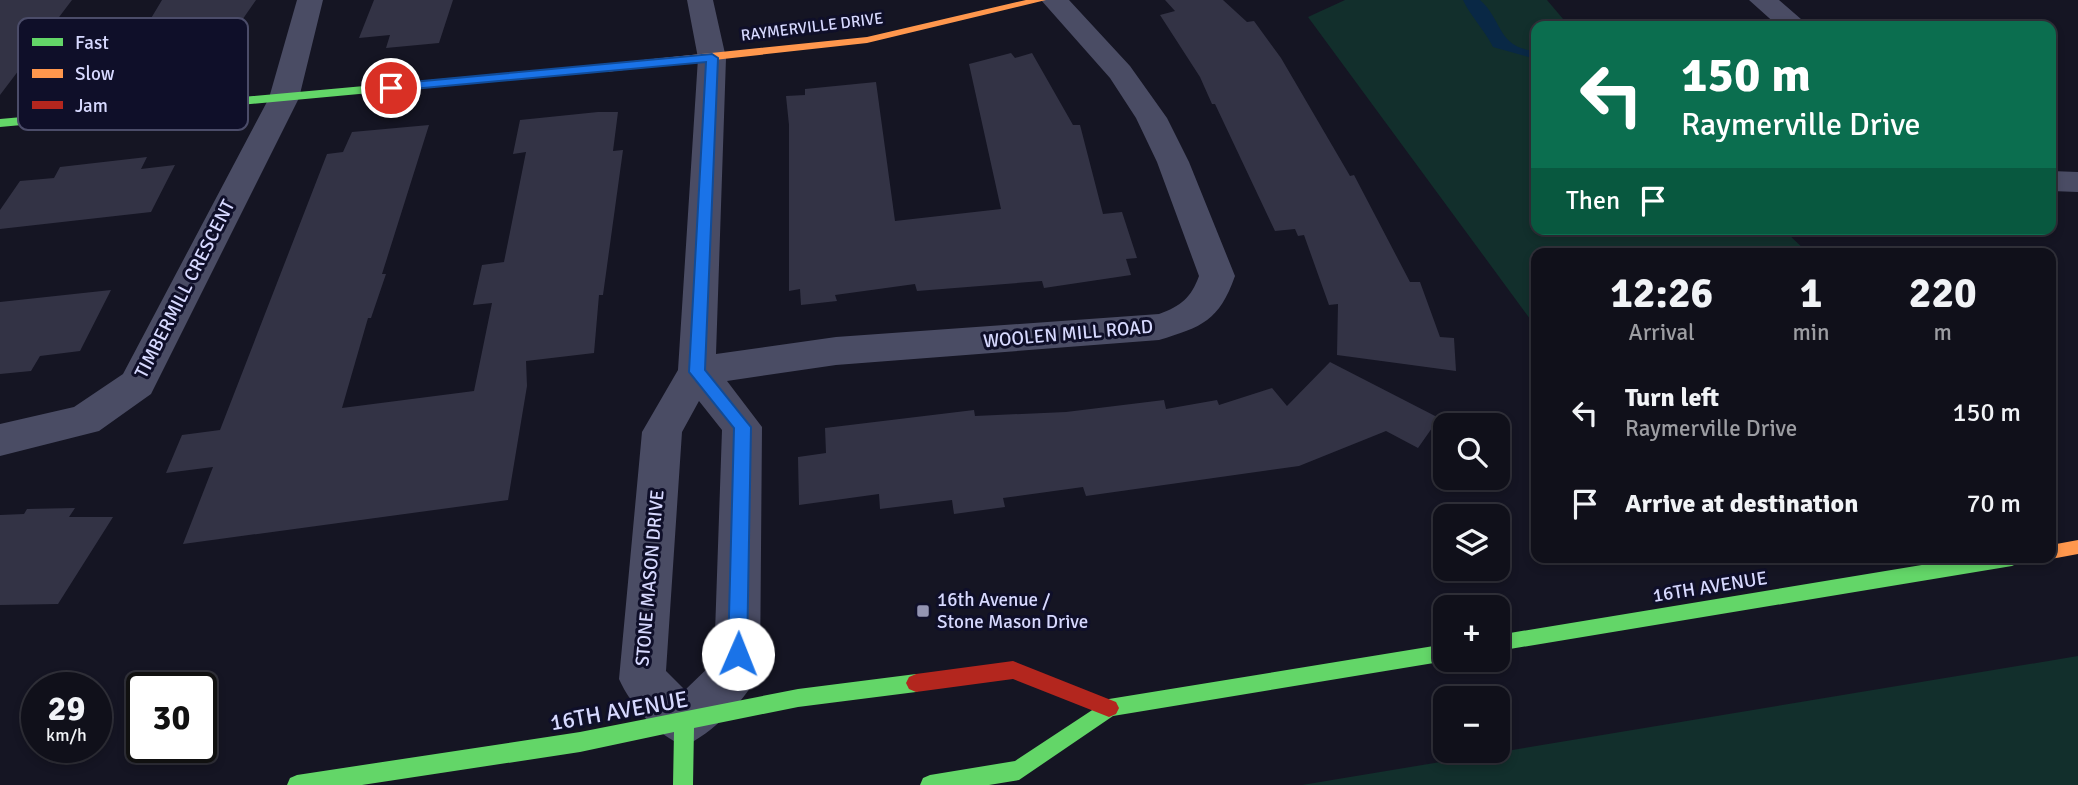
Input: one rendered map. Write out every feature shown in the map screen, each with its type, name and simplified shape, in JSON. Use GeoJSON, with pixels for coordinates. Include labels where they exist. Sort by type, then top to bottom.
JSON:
{"type":"FeatureCollection","features":[{"type":"Feature","properties":{"kind":"main road","name":"RAYMERVILLE DRIVE"},"geometry":{"type":"LineString","coordinates":[[248,100],[712,58],[867,40],[1040,0]]}},
{"type":"Feature","properties":{"kind":"main road","name":"RAYMERVILLE DRIVE"},"geometry":{"type":"LineString","coordinates":[[0,123],[18,121]]}},
{"type":"Feature","properties":{"kind":"main road"},"geometry":{"type":"LineString","coordinates":[[2056,551],[2078,547]]}},
{"type":"Feature","properties":{"kind":"main road","name":"16TH AVENUE"},"geometry":{"type":"LineString","coordinates":[[1510,641],[1982,563]]}},
{"type":"Feature","properties":{"kind":"main road"},"geometry":{"type":"LineString","coordinates":[[930,785],[1019,770],[1109,708],[1433,654]]}},
{"type":"Feature","properties":{"kind":"main road","name":"16TH AVENUE"},"geometry":{"type":"LineString","coordinates":[[297,785],[580,742],[798,698],[1013,670],[1109,708]]}},
{"type":"Feature","properties":{"kind":"main road"},"geometry":{"type":"LineString","coordinates":[[683,785],[684,723]]}},
{"type":"Feature","properties":{"kind":"street","name":"TIMBERMILL CRESCENT"},"geometry":{"type":"LineString","coordinates":[[0,440],[85,420],[137,384],[284,97],[310,0]]}},
{"type":"Feature","properties":{"kind":"street","name":"STONE MASON DRIVE"},"geometry":{"type":"LineString","coordinates":[[684,723],[642,678],[662,432],[697,372],[712,58],[700,0]]}},
{"type":"Feature","properties":{"kind":"street","name":"WOOLEN MILL ROAD"},"geometry":{"type":"LineString","coordinates":[[697,372],[836,351],[1159,327],[1190,318],[1209,299],[1217,276],[1170,158],[1152,122],[1139,98],[1108,59],[1054,0]]}},
{"type":"Feature","properties":{"kind":"street"},"geometry":{"type":"LineString","coordinates":[[1762,0],[1789,21]]}},
{"type":"Feature","properties":{"kind":"street"},"geometry":{"type":"LineString","coordinates":[[2056,181],[2078,182]]}},
{"type":"Feature","properties":{"kind":"street"},"geometry":{"type":"LineString","coordinates":[[684,723],[737,671],[738,662],[742,427],[697,372]]}},
{"type":"Feature","properties":{"kind":"green space"},"geometry":{"type":"Polygon","coordinates":[[[1345,0],[1547,0],[1565,21],[1531,21],[1531,235],[1789,235],[1803,248],[1531,248],[1531,320],[1308,17],[1345,0]]]}},
{"type":"Feature","properties":{"kind":"green space"},"geometry":{"type":"Polygon","coordinates":[[[2078,656],[2078,785],[1302,785],[1434,763],[1510,763],[1510,750],[2078,656]]]}},
{"type":"Feature","properties":{"kind":"water"},"geometry":{"type":"Polygon","coordinates":[[[1463,0],[1480,0],[1507,39],[1514,45],[1531,50],[1531,58],[1493,47],[1463,0]]]}},
{"type":"Feature","properties":{"kind":"building"},"geometry":{"type":"Polygon","coordinates":[[[0,0],[72,0],[58,18],[18,18],[18,71],[0,95],[0,0]]]}},
{"type":"Feature","properties":{"kind":"building"},"geometry":{"type":"Polygon","coordinates":[[[162,0],[256,0],[244,18],[151,18],[162,0]]]}},
{"type":"Feature","properties":{"kind":"building"},"geometry":{"type":"Polygon","coordinates":[[[374,0],[453,0],[439,43],[386,48],[390,35],[359,38],[374,0]]]}},
{"type":"Feature","properties":{"kind":"building"},"geometry":{"type":"Polygon","coordinates":[[[1165,0],[1223,0],[1247,22],[1254,21],[1281,58],[1350,176],[1354,175],[1410,282],[1420,282],[1440,337],[1454,338],[1456,371],[1337,355],[1338,304],[1329,305],[1304,235],[1298,236],[1295,229],[1275,231],[1215,104],[1212,104],[1200,77],[1160,15],[1175,11],[1165,0]]]}},
{"type":"Feature","properties":{"kind":"building"},"geometry":{"type":"Polygon","coordinates":[[[1011,53],[1015,58],[1032,53],[1073,125],[1080,125],[1103,214],[1122,212],[1137,258],[1126,259],[1131,275],[1044,288],[1042,281],[917,291],[915,284],[835,295],[837,301],[801,305],[800,289],[789,291],[789,125],[786,96],[805,95],[805,89],[876,82],[895,221],[1001,209],[969,64],[1011,53]]]}},
{"type":"Feature","properties":{"kind":"building"},"geometry":{"type":"Polygon","coordinates":[[[618,112],[613,151],[623,150],[603,295],[599,295],[594,353],[526,361],[527,386],[508,500],[183,544],[213,467],[166,473],[182,435],[220,430],[327,154],[343,152],[352,132],[429,125],[382,274],[386,274],[371,318],[368,318],[342,408],[474,391],[492,303],[473,305],[482,265],[504,262],[526,152],[513,154],[520,120],[618,112]]]}},
{"type":"Feature","properties":{"kind":"building"},"geometry":{"type":"Polygon","coordinates":[[[147,157],[141,169],[175,165],[151,212],[0,229],[0,210],[20,181],[54,178],[60,167],[147,157]]]}},
{"type":"Feature","properties":{"kind":"building"},"geometry":{"type":"Polygon","coordinates":[[[111,290],[80,351],[40,356],[31,371],[0,374],[0,302],[111,290]]]}},
{"type":"Feature","properties":{"kind":"building"},"geometry":{"type":"Polygon","coordinates":[[[1330,362],[1433,415],[1433,427],[1418,448],[1386,431],[1299,466],[1086,496],[1083,487],[1003,498],[1005,507],[954,514],[952,500],[880,509],[879,494],[799,505],[798,457],[826,453],[825,428],[974,410],[975,416],[1066,412],[1164,400],[1166,409],[1217,400],[1219,405],[1272,388],[1287,406],[1330,362]]]}},
{"type":"Feature","properties":{"kind":"building"},"geometry":{"type":"Polygon","coordinates":[[[75,508],[69,517],[113,517],[58,604],[0,605],[0,515],[24,514],[27,509],[75,508]]]}},
{"type":"Feature","properties":{"kind":"traffic: fast"},"geometry":{"type":"LineString","coordinates":[[248,100],[605,68]]}},
{"type":"Feature","properties":{"kind":"traffic: fast"},"geometry":{"type":"LineString","coordinates":[[0,123],[18,121]]}},
{"type":"Feature","properties":{"kind":"traffic: fast"},"geometry":{"type":"LineString","coordinates":[[1510,641],[1982,563]]}},
{"type":"Feature","properties":{"kind":"traffic: fast"},"geometry":{"type":"LineString","coordinates":[[930,785],[1019,770],[1109,708],[1433,654]]}},
{"type":"Feature","properties":{"kind":"traffic: fast"},"geometry":{"type":"LineString","coordinates":[[297,785],[580,742],[798,698],[916,683]]}},
{"type":"Feature","properties":{"kind":"traffic: fast"},"geometry":{"type":"LineString","coordinates":[[683,785],[684,723]]}},
{"type":"Feature","properties":{"kind":"traffic: slow"},"geometry":{"type":"LineString","coordinates":[[605,68],[867,40],[1040,0]]}},
{"type":"Feature","properties":{"kind":"traffic: slow"},"geometry":{"type":"LineString","coordinates":[[2056,551],[2078,547]]}},
{"type":"Feature","properties":{"kind":"traffic: jam"},"geometry":{"type":"LineString","coordinates":[[916,683],[1013,670],[1109,708]]}},
{"type":"Feature","properties":{"kind":"place","name":"16th Avenue / Stone Mason Drive"},"geometry":{"type":"Point","coordinates":[923,611]}},
{"type":"Feature","properties":{"kind":"route"},"geometry":{"type":"LineString","coordinates":[[391,88],[712,58],[697,372],[742,427],[738,654]]}}]}
